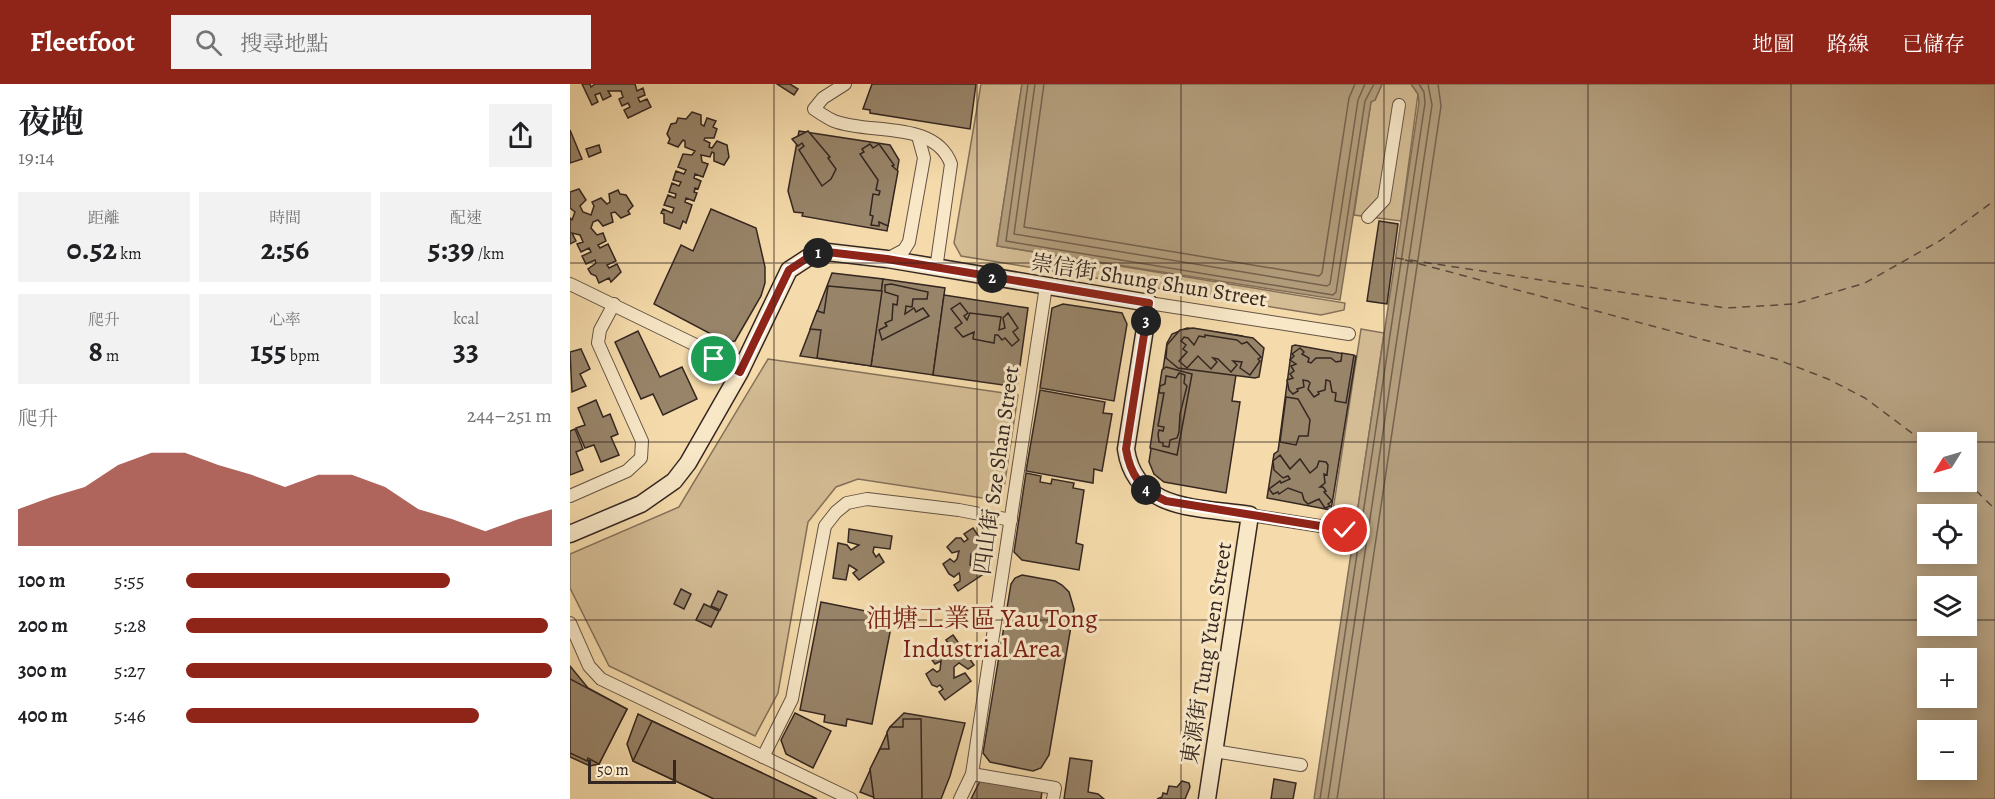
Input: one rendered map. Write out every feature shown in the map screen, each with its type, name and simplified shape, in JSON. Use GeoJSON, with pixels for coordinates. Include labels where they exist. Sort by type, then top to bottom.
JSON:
{"type":"FeatureCollection","features":[{"type":"Feature","properties":{"kind":"street"},"geometry":{"type":"LineString","coordinates":[[845,84],[823,98],[814,109],[835,121],[918,136],[937,142],[946,151],[951,164],[936,269]]}},
{"type":"Feature","properties":{"kind":"street"},"geometry":{"type":"LineString","coordinates":[[1368,217],[1384,200],[1399,105]]}},
{"type":"Feature","properties":{"kind":"street"},"geometry":{"type":"LineString","coordinates":[[887,259],[904,250],[909,242],[924,158],[918,136]]}},
{"type":"Feature","properties":{"kind":"street","name":"崇信街 Shung Shun Street"},"geometry":{"type":"LineString","coordinates":[[742,368],[789,270],[815,253],[827,252],[887,259],[936,269],[1349,334]]}},
{"type":"Feature","properties":{"kind":"street"},"geometry":{"type":"LineString","coordinates":[[570,284],[708,351],[714,359],[742,368],[688,463],[674,482],[641,504],[570,534]]}},
{"type":"Feature","properties":{"kind":"street","name":"四山街 Sze Shan Street"},"geometry":{"type":"LineString","coordinates":[[960,799],[972,774],[1046,286]]}},
{"type":"Feature","properties":{"kind":"street"},"geometry":{"type":"LineString","coordinates":[[1149,303],[1126,449],[1131,471],[1145,490],[1166,501],[1345,530]]}},
{"type":"Feature","properties":{"kind":"street"},"geometry":{"type":"LineString","coordinates":[[570,496],[627,471],[641,458],[642,441],[598,343],[600,330],[614,304]]}},
{"type":"Feature","properties":{"kind":"street"},"geometry":{"type":"LineString","coordinates":[[763,757],[792,699],[825,526],[836,512],[847,503],[867,499],[959,510],[1011,520]]}},
{"type":"Feature","properties":{"kind":"street","name":"東源街 Tung Yuen Street"},"geometry":{"type":"LineString","coordinates":[[1207,799],[1250,515]]}},
{"type":"Feature","properties":{"kind":"street"},"geometry":{"type":"LineString","coordinates":[[570,623],[589,666],[601,679],[851,799]]}},
{"type":"Feature","properties":{"kind":"street"},"geometry":{"type":"LineString","coordinates":[[1214,751],[1301,765]]}},
{"type":"Feature","properties":{"kind":"street"},"geometry":{"type":"LineString","coordinates":[[972,774],[1055,788],[1053,799]]}},
{"type":"Feature","properties":{"kind":"shaded area"},"geometry":{"type":"Polygon","coordinates":[[[981,84],[1022,84],[997,246],[1345,303],[1344,310],[1321,315],[961,256],[954,243],[981,84]]]}},
{"type":"Feature","properties":{"kind":"shaded area"},"geometry":{"type":"Polygon","coordinates":[[[1382,84],[1411,84],[1418,94],[1401,221],[1354,215],[1371,101],[1375,100],[1382,84]]]}},
{"type":"Feature","properties":{"kind":"shaded area"},"geometry":{"type":"Polygon","coordinates":[[[1361,329],[1384,333],[1357,514],[1333,510],[1361,329]]]}},
{"type":"Feature","properties":{"kind":"shaded area"},"geometry":{"type":"Polygon","coordinates":[[[768,359],[1018,395],[1004,488],[989,499],[858,479],[836,487],[808,522],[778,693],[755,736],[609,666],[570,588],[570,554],[679,507],[768,359]]]}},
{"type":"Feature","properties":{"kind":"water"},"geometry":{"type":"Polygon","coordinates":[[[1022,84],[1382,84],[1375,100],[1371,102],[1340,300],[997,246],[1022,84]]]}},
{"type":"Feature","properties":{"kind":"water"},"geometry":{"type":"Polygon","coordinates":[[[1411,84],[1995,84],[1995,799],[1314,799],[1419,102],[1418,94],[1411,84]]]}},
{"type":"Feature","properties":{"kind":"building"},"geometry":{"type":"Polygon","coordinates":[[[582,84],[590,84],[591,87],[595,84],[635,84],[637,91],[643,88],[645,95],[638,98],[640,102],[647,99],[651,107],[628,118],[624,110],[630,107],[628,103],[622,106],[619,99],[623,97],[621,91],[608,91],[611,96],[603,100],[600,93],[595,95],[598,102],[592,105],[582,84]]]}},
{"type":"Feature","properties":{"kind":"building"},"geometry":{"type":"Polygon","coordinates":[[[777,84],[790,84],[798,89],[794,95],[777,84]]]}},
{"type":"Feature","properties":{"kind":"building"},"geometry":{"type":"Polygon","coordinates":[[[872,84],[976,84],[970,129],[870,113],[870,110],[863,109],[872,84]]]}},
{"type":"Feature","properties":{"kind":"building"},"geometry":{"type":"Polygon","coordinates":[[[692,112],[701,115],[701,124],[704,126],[707,118],[716,121],[713,127],[717,129],[714,138],[704,140],[710,143],[709,147],[712,148],[717,141],[727,145],[729,157],[724,165],[714,161],[712,152],[710,157],[701,155],[702,162],[708,164],[703,177],[695,174],[694,178],[701,181],[698,189],[695,188],[694,192],[697,193],[694,201],[686,198],[685,202],[692,205],[686,223],[683,221],[680,229],[664,223],[664,214],[661,213],[663,209],[672,213],[674,208],[664,205],[668,195],[675,198],[676,194],[669,192],[672,183],[679,186],[681,182],[673,180],[676,171],[684,174],[686,170],[678,167],[683,154],[692,155],[695,151],[685,147],[683,140],[678,147],[668,143],[670,139],[667,134],[671,124],[676,123],[678,118],[686,119],[692,112]]]}},
{"type":"Feature","properties":{"kind":"building"},"geometry":{"type":"Polygon","coordinates":[[[570,130],[582,159],[570,163],[570,130]]]}},
{"type":"Feature","properties":{"kind":"building"},"geometry":{"type":"Polygon","coordinates":[[[799,131],[890,145],[899,160],[887,231],[802,216],[803,213],[794,212],[788,191],[799,131]]]}},
{"type":"Feature","properties":{"kind":"building"},"geometry":{"type":"Polygon","coordinates":[[[808,131],[830,157],[828,158],[836,169],[831,179],[822,186],[799,150],[804,146],[802,143],[798,146],[792,139],[808,131]]]}},
{"type":"Feature","properties":{"kind":"building"},"geometry":{"type":"Polygon","coordinates":[[[870,144],[873,148],[879,144],[894,165],[892,166],[898,171],[888,226],[879,222],[879,226],[871,225],[873,194],[879,195],[880,191],[876,190],[878,180],[860,154],[864,152],[862,149],[870,144]]]}},
{"type":"Feature","properties":{"kind":"building"},"geometry":{"type":"Polygon","coordinates":[[[599,145],[601,152],[589,157],[586,149],[599,145]]]}},
{"type":"Feature","properties":{"kind":"building"},"geometry":{"type":"Polygon","coordinates":[[[579,189],[586,200],[580,206],[583,212],[591,215],[594,206],[592,202],[601,198],[607,204],[610,202],[609,194],[618,190],[620,194],[626,195],[633,206],[628,211],[630,214],[621,218],[615,212],[611,213],[613,222],[603,226],[598,220],[593,222],[591,228],[597,235],[603,233],[606,241],[598,245],[600,248],[608,244],[616,261],[607,265],[609,268],[617,264],[621,272],[611,282],[609,278],[599,283],[596,276],[591,274],[588,269],[596,263],[595,260],[586,264],[582,256],[591,252],[589,248],[581,252],[577,244],[583,242],[580,235],[572,233],[576,241],[570,244],[570,218],[572,220],[575,212],[570,208],[570,192],[579,189]]]}},
{"type":"Feature","properties":{"kind":"building"},"geometry":{"type":"Polygon","coordinates":[[[711,209],[756,228],[765,267],[765,283],[761,296],[735,341],[726,342],[654,304],[681,245],[693,251],[711,209]]]}},
{"type":"Feature","properties":{"kind":"building"},"geometry":{"type":"Polygon","coordinates":[[[1379,221],[1398,224],[1387,304],[1367,301],[1379,221]]]}},
{"type":"Feature","properties":{"kind":"building"},"geometry":{"type":"Polygon","coordinates":[[[832,273],[883,279],[871,366],[800,356],[832,273]]]}},
{"type":"Feature","properties":{"kind":"building"},"geometry":{"type":"Polygon","coordinates":[[[883,279],[945,288],[933,375],[871,366],[883,279]]]}},
{"type":"Feature","properties":{"kind":"building"},"geometry":{"type":"Polygon","coordinates":[[[891,284],[928,292],[927,299],[913,299],[912,307],[906,306],[905,314],[914,308],[916,312],[923,308],[929,316],[882,340],[879,330],[887,326],[885,323],[892,320],[893,304],[897,305],[898,296],[885,292],[885,285],[891,284]]]}},
{"type":"Feature","properties":{"kind":"building"},"geometry":{"type":"Polygon","coordinates":[[[828,286],[882,291],[871,366],[817,358],[821,330],[810,329],[817,311],[824,313],[828,286]]]}},
{"type":"Feature","properties":{"kind":"building"},"geometry":{"type":"Polygon","coordinates":[[[944,295],[1028,308],[1017,387],[933,375],[944,295]]]}},
{"type":"Feature","properties":{"kind":"building"},"geometry":{"type":"Polygon","coordinates":[[[960,303],[968,313],[964,316],[967,320],[970,313],[1001,317],[999,330],[1005,328],[1003,318],[1008,313],[1018,328],[1013,332],[1019,340],[1012,346],[1005,338],[1002,340],[998,335],[995,335],[994,343],[973,339],[974,332],[963,337],[955,328],[962,323],[951,309],[960,303]]]}},
{"type":"Feature","properties":{"kind":"building"},"geometry":{"type":"Polygon","coordinates":[[[1063,304],[1122,313],[1127,324],[1114,401],[1040,388],[1052,308],[1063,304]]]}},
{"type":"Feature","properties":{"kind":"building"},"geometry":{"type":"Polygon","coordinates":[[[1187,328],[1242,336],[1232,401],[1240,402],[1226,493],[1164,482],[1154,474],[1149,462],[1167,343],[1172,334],[1187,328]]]}},
{"type":"Feature","properties":{"kind":"building"},"geometry":{"type":"Polygon","coordinates":[[[1193,328],[1253,338],[1264,348],[1259,377],[1178,368],[1166,358],[1167,345],[1180,330],[1193,328]]]}},
{"type":"Feature","properties":{"kind":"building"},"geometry":{"type":"Polygon","coordinates":[[[638,331],[660,377],[682,367],[697,399],[663,415],[653,394],[641,399],[615,342],[638,331]]]}},
{"type":"Feature","properties":{"kind":"building"},"geometry":{"type":"Polygon","coordinates":[[[1205,335],[1237,340],[1242,344],[1247,342],[1261,357],[1258,359],[1260,361],[1250,375],[1240,368],[1242,362],[1233,361],[1237,365],[1231,372],[1218,359],[1213,358],[1217,362],[1211,369],[1198,356],[1187,368],[1179,361],[1187,352],[1183,349],[1186,345],[1181,341],[1184,337],[1188,338],[1194,345],[1199,336],[1205,337],[1205,335]]]}},
{"type":"Feature","properties":{"kind":"building"},"geometry":{"type":"Polygon","coordinates":[[[1292,346],[1356,356],[1331,510],[1267,498],[1274,454],[1278,451],[1292,346]]]}},
{"type":"Feature","properties":{"kind":"building"},"geometry":{"type":"Polygon","coordinates":[[[1300,348],[1304,352],[1302,354],[1309,358],[1308,362],[1311,363],[1316,358],[1341,361],[1342,353],[1354,355],[1346,403],[1335,401],[1336,393],[1332,392],[1330,381],[1326,380],[1325,390],[1318,392],[1319,394],[1314,397],[1308,389],[1310,383],[1308,381],[1303,380],[1304,387],[1297,389],[1298,391],[1293,394],[1289,390],[1287,380],[1293,378],[1290,374],[1294,371],[1291,366],[1296,364],[1290,360],[1294,356],[1292,354],[1300,348]]]}},
{"type":"Feature","properties":{"kind":"building"},"geometry":{"type":"Polygon","coordinates":[[[581,349],[590,369],[580,374],[586,386],[572,392],[570,352],[581,349]]]}},
{"type":"Feature","properties":{"kind":"building"},"geometry":{"type":"Polygon","coordinates":[[[1166,367],[1192,374],[1177,455],[1150,448],[1162,370],[1166,367]]]}},
{"type":"Feature","properties":{"kind":"building"},"geometry":{"type":"Polygon","coordinates":[[[1179,373],[1185,375],[1184,383],[1187,386],[1180,414],[1179,432],[1177,438],[1170,440],[1169,447],[1163,446],[1163,443],[1159,442],[1158,434],[1159,430],[1163,431],[1164,427],[1158,426],[1164,393],[1159,393],[1160,386],[1165,384],[1166,376],[1176,378],[1179,373]]]}},
{"type":"Feature","properties":{"kind":"building"},"geometry":{"type":"Polygon","coordinates":[[[1040,390],[1105,402],[1103,413],[1112,414],[1102,471],[1094,469],[1093,483],[1026,471],[1040,390]]]}},
{"type":"Feature","properties":{"kind":"building"},"geometry":{"type":"Polygon","coordinates":[[[1286,397],[1298,399],[1310,420],[1308,436],[1299,436],[1296,445],[1280,442],[1286,397]]]}},
{"type":"Feature","properties":{"kind":"building"},"geometry":{"type":"Polygon","coordinates":[[[596,400],[603,417],[610,414],[618,434],[611,437],[619,455],[601,462],[594,445],[585,448],[576,428],[585,425],[578,408],[596,400]]]}},
{"type":"Feature","properties":{"kind":"building"},"geometry":{"type":"Polygon","coordinates":[[[575,429],[583,449],[576,452],[583,470],[570,475],[570,431],[575,429]]]}},
{"type":"Feature","properties":{"kind":"building"},"geometry":{"type":"Polygon","coordinates":[[[1280,455],[1290,469],[1300,459],[1310,473],[1317,467],[1319,461],[1326,462],[1327,475],[1324,474],[1325,483],[1320,487],[1323,487],[1326,491],[1324,492],[1332,501],[1328,504],[1330,506],[1325,508],[1319,499],[1308,504],[1302,493],[1288,488],[1279,494],[1278,492],[1273,494],[1269,489],[1280,481],[1281,483],[1290,479],[1288,476],[1283,478],[1274,470],[1273,461],[1280,455]]]}},
{"type":"Feature","properties":{"kind":"building"},"geometry":{"type":"Polygon","coordinates":[[[1026,473],[1041,476],[1040,482],[1051,484],[1052,479],[1074,483],[1073,488],[1084,490],[1076,543],[1083,545],[1079,570],[1022,560],[1014,552],[1026,473]]]}},
{"type":"Feature","properties":{"kind":"building"},"geometry":{"type":"Polygon","coordinates":[[[973,528],[991,554],[984,560],[975,552],[971,554],[970,565],[974,567],[981,561],[988,571],[958,591],[954,585],[960,581],[959,573],[954,577],[949,574],[943,564],[950,559],[954,562],[959,551],[952,553],[947,547],[956,538],[961,538],[964,542],[968,539],[964,534],[973,528]]]}},
{"type":"Feature","properties":{"kind":"building"},"geometry":{"type":"Polygon","coordinates":[[[849,529],[892,536],[890,549],[874,547],[873,552],[876,557],[879,554],[884,562],[859,580],[853,573],[857,570],[849,565],[846,580],[833,578],[838,543],[847,545],[851,550],[859,545],[848,542],[849,529]]]}},
{"type":"Feature","properties":{"kind":"building"},"geometry":{"type":"Polygon","coordinates":[[[1022,575],[1055,581],[1062,585],[1069,592],[1074,609],[1049,755],[1041,768],[1033,771],[990,762],[983,753],[1011,584],[1015,578],[1022,575]]]}},
{"type":"Feature","properties":{"kind":"building"},"geometry":{"type":"Polygon","coordinates":[[[681,589],[691,594],[684,609],[674,604],[681,589]]]}},
{"type":"Feature","properties":{"kind":"building"},"geometry":{"type":"Polygon","coordinates":[[[718,591],[727,595],[720,610],[711,606],[718,591]]]}},
{"type":"Feature","properties":{"kind":"building"},"geometry":{"type":"Polygon","coordinates":[[[821,602],[871,612],[870,618],[892,622],[872,724],[847,719],[846,726],[824,722],[825,715],[800,710],[821,602]]]}},
{"type":"Feature","properties":{"kind":"building"},"geometry":{"type":"Polygon","coordinates":[[[704,604],[719,611],[711,627],[696,620],[704,604]]]}},
{"type":"Feature","properties":{"kind":"building"},"geometry":{"type":"Polygon","coordinates":[[[953,635],[974,665],[968,669],[959,663],[954,667],[954,678],[965,673],[971,681],[945,700],[939,692],[943,689],[940,685],[937,687],[932,685],[926,674],[933,669],[937,672],[940,670],[941,661],[935,664],[930,657],[939,649],[944,648],[946,652],[949,650],[951,647],[946,640],[953,635]]]}},
{"type":"Feature","properties":{"kind":"building"},"geometry":{"type":"Polygon","coordinates":[[[570,666],[588,688],[627,709],[599,764],[590,766],[570,757],[570,666]]]}},
{"type":"Feature","properties":{"kind":"building"},"geometry":{"type":"Polygon","coordinates":[[[570,679],[627,709],[599,764],[570,753],[570,679]]]}},
{"type":"Feature","properties":{"kind":"building"},"geometry":{"type":"Polygon","coordinates":[[[795,713],[831,731],[813,768],[786,754],[781,740],[795,713]]]}},
{"type":"Feature","properties":{"kind":"building"},"geometry":{"type":"Polygon","coordinates":[[[904,713],[965,723],[941,799],[878,799],[860,792],[890,727],[904,713]]]}},
{"type":"Feature","properties":{"kind":"building"},"geometry":{"type":"Polygon","coordinates":[[[638,714],[817,799],[714,799],[633,761],[627,744],[638,714]]]}},
{"type":"Feature","properties":{"kind":"building"},"geometry":{"type":"Polygon","coordinates":[[[903,719],[921,719],[922,799],[874,799],[870,769],[880,749],[889,749],[887,732],[890,727],[903,727],[903,719]]]}},
{"type":"Feature","properties":{"kind":"building"},"geometry":{"type":"Polygon","coordinates":[[[652,721],[817,799],[714,799],[633,761],[652,721]]]}},
{"type":"Feature","properties":{"kind":"building"},"geometry":{"type":"Polygon","coordinates":[[[1070,758],[1092,761],[1088,792],[1098,794],[1104,799],[1064,799],[1070,758]]]}},
{"type":"Feature","properties":{"kind":"building"},"geometry":{"type":"Polygon","coordinates":[[[1274,779],[1296,783],[1293,799],[1271,799],[1274,779]]]}},
{"type":"Feature","properties":{"kind":"building"},"geometry":{"type":"Polygon","coordinates":[[[980,781],[1042,791],[1041,799],[971,799],[980,781]]]}},
{"type":"Feature","properties":{"kind":"building"},"geometry":{"type":"Polygon","coordinates":[[[1182,781],[1189,783],[1190,787],[1185,799],[1157,799],[1162,797],[1163,793],[1167,794],[1169,786],[1177,787],[1182,781]]]}},
{"type":"Feature","properties":{"kind":"ferry route"},"geometry":{"type":"LineString","coordinates":[[1396,258],[1726,308],[1794,304],[1865,283],[1941,240],[1995,200]]}},
{"type":"Feature","properties":{"kind":"ferry route"},"geometry":{"type":"LineString","coordinates":[[1405,260],[1776,359],[1828,379],[1865,398],[1917,437]]}},
{"type":"Feature","properties":{"kind":"ferry route"},"geometry":{"type":"LineString","coordinates":[[1977,492],[1995,509]]}},
{"type":"Feature","properties":{"kind":"district","name":"油塘工業區 Yau Tong Industrial Area"},"geometry":{"type":"Point","coordinates":[982,633]}},
{"type":"Feature","properties":{"kind":"route"},"geometry":{"type":"LineString","coordinates":[[714,359],[740,372],[789,270],[815,253],[827,252],[887,259],[1149,303],[1126,449],[1131,471],[1137,481],[1155,497],[1166,501],[1345,530]]}}]}
